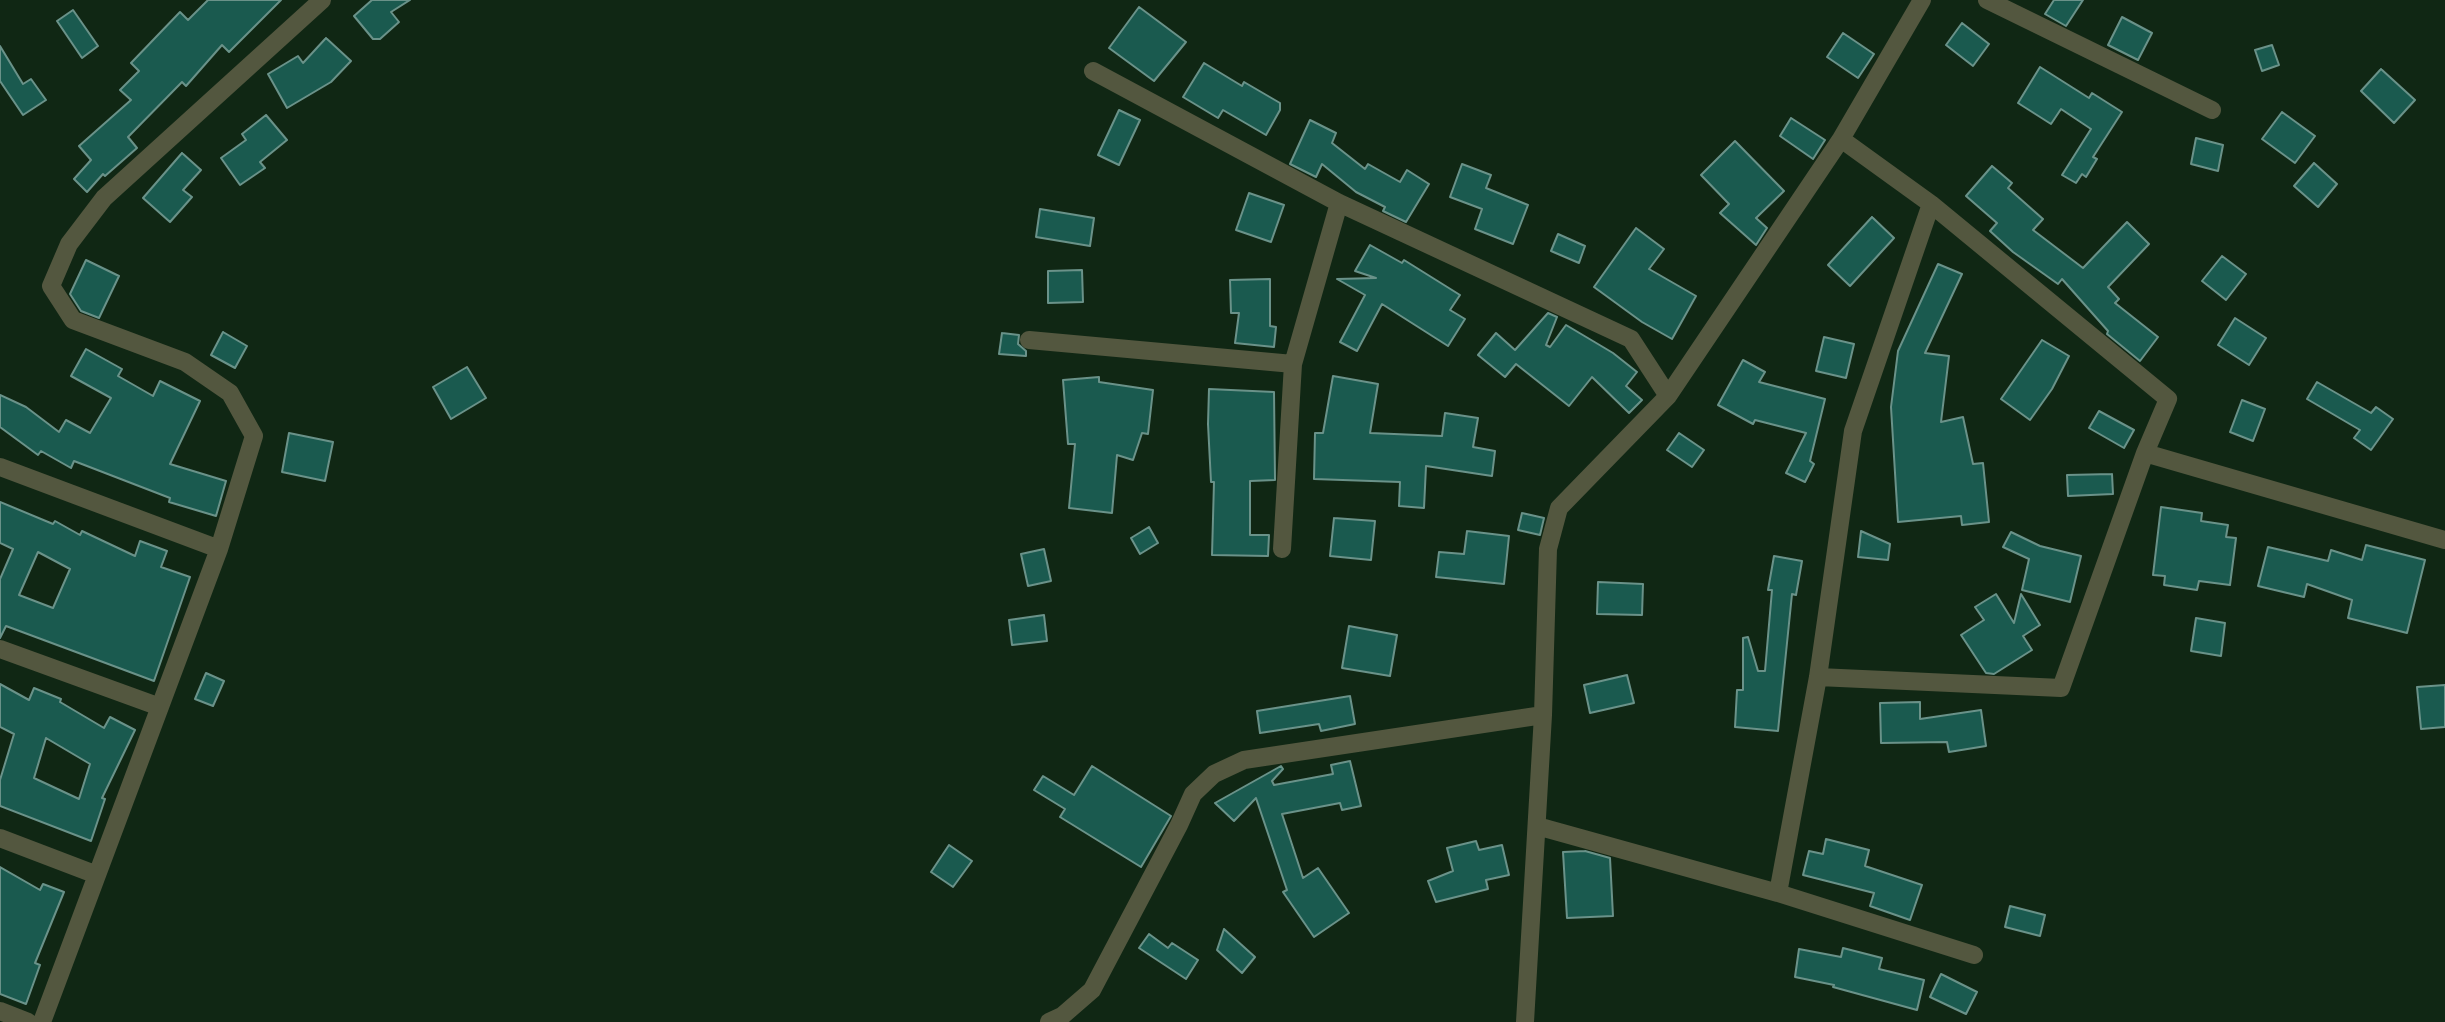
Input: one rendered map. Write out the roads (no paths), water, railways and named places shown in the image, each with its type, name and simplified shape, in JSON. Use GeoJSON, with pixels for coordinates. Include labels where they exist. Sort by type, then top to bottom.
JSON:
{"type":"FeatureCollection","features":[{"type":"Feature","properties":{"kind":"street"},"geometry":{"type":"LineString","coordinates":[[42,1022],[219,549],[254,436],[230,393],[185,362],[73,320],[51,286],[69,244],[104,198],[321,0]]}},
{"type":"Feature","properties":{"kind":"street"},"geometry":{"type":"LineString","coordinates":[[1524,1022],[1543,715],[1548,549],[1559,508],[1668,396],[1841,139],[1922,0]]}},
{"type":"Feature","properties":{"kind":"street"},"geometry":{"type":"LineString","coordinates":[[1987,0],[2212,110]]}},
{"type":"Feature","properties":{"kind":"street"},"geometry":{"type":"LineString","coordinates":[[1093,71],[1339,203],[1631,339],[1668,396]]}},
{"type":"Feature","properties":{"kind":"street"},"geometry":{"type":"LineString","coordinates":[[1818,677],[2061,688],[2145,453],[2168,399],[1931,204],[1841,139]]}},
{"type":"Feature","properties":{"kind":"street"},"geometry":{"type":"LineString","coordinates":[[1282,549],[1293,364],[1339,203]]}},
{"type":"Feature","properties":{"kind":"street"},"geometry":{"type":"LineString","coordinates":[[1778,893],[1818,677],[1853,431],[1931,204]]}},
{"type":"Feature","properties":{"kind":"street"},"geometry":{"type":"LineString","coordinates":[[1029,340],[1293,364]]}},
{"type":"Feature","properties":{"kind":"street"},"geometry":{"type":"LineString","coordinates":[[2145,453],[2445,540]]}},
{"type":"Feature","properties":{"kind":"street"},"geometry":{"type":"LineString","coordinates":[[0,467],[219,549]]}},
{"type":"Feature","properties":{"kind":"street"},"geometry":{"type":"LineString","coordinates":[[0,649],[160,708]]}},
{"type":"Feature","properties":{"kind":"street"},"geometry":{"type":"LineString","coordinates":[[1049,1022],[1062,1016],[1092,990],[1180,825],[1193,794],[1214,774],[1244,760],[1543,715]]}},
{"type":"Feature","properties":{"kind":"street"},"geometry":{"type":"LineString","coordinates":[[1537,826],[1778,893],[1974,955]]}},
{"type":"Feature","properties":{"kind":"street"},"geometry":{"type":"LineString","coordinates":[[0,838],[97,875]]}},
{"type":"Feature","properties":{"kind":"street"},"geometry":{"type":"LineString","coordinates":[[0,1012],[28,1022]]}}]}
